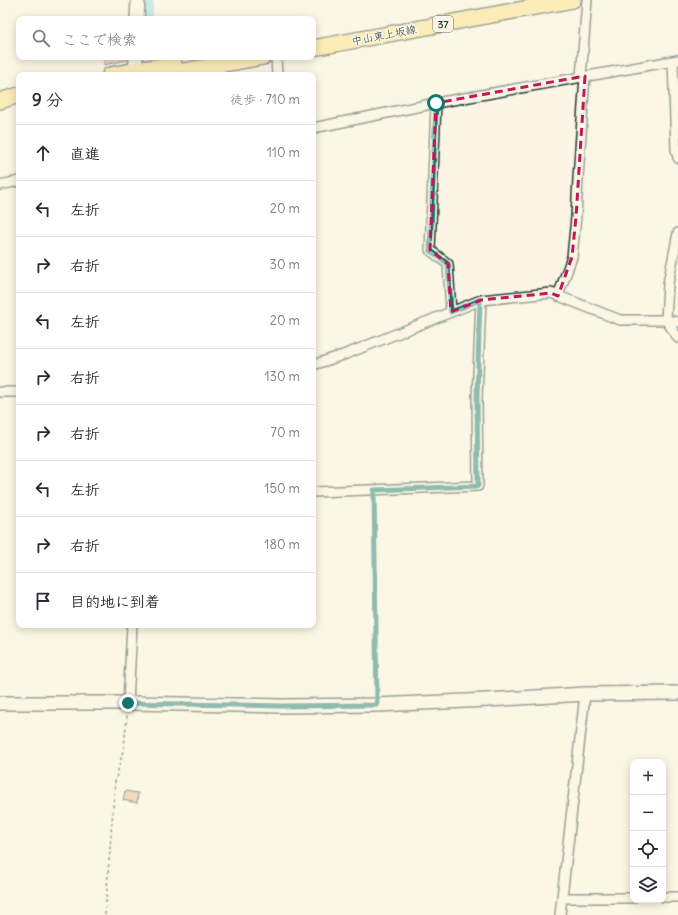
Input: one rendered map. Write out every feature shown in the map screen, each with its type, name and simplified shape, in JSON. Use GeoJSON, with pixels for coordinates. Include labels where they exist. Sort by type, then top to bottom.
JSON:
{"type":"FeatureCollection","features":[{"type":"Feature","properties":{"kind":"main road","name":"中山東上坂線"},"geometry":{"type":"LineString","coordinates":[[316,37],[519,0]]}},
{"type":"Feature","properties":{"kind":"main road","name":"中山東上坂線"},"geometry":{"type":"LineString","coordinates":[[316,47],[573,0]]}},
{"type":"Feature","properties":{"kind":"main road"},"geometry":{"type":"LineString","coordinates":[[119,72],[135,67],[187,60]]}},
{"type":"Feature","properties":{"kind":"main road"},"geometry":{"type":"LineString","coordinates":[[178,72],[246,60]]}},
{"type":"Feature","properties":{"kind":"main road"},"geometry":{"type":"LineString","coordinates":[[0,101],[16,97]]}},
{"type":"Feature","properties":{"kind":"main road"},"geometry":{"type":"LineString","coordinates":[[0,111],[16,106]]}},
{"type":"Feature","properties":{"kind":"street"},"geometry":{"type":"LineString","coordinates":[[137,16],[138,0]]}},
{"type":"Feature","properties":{"kind":"street"},"geometry":{"type":"LineString","coordinates":[[558,296],[572,257],[576,217],[587,0]]}},
{"type":"Feature","properties":{"kind":"street"},"geometry":{"type":"LineString","coordinates":[[276,60],[277,72]]}},
{"type":"Feature","properties":{"kind":"street"},"geometry":{"type":"LineString","coordinates":[[316,127],[436,103],[676,60],[676,150],[678,158]]}},
{"type":"Feature","properties":{"kind":"street"},"geometry":{"type":"LineString","coordinates":[[436,103],[430,250],[448,264],[451,312]]}},
{"type":"Feature","properties":{"kind":"street"},"geometry":{"type":"LineString","coordinates":[[0,185],[16,182]]}},
{"type":"Feature","properties":{"kind":"street"},"geometry":{"type":"LineString","coordinates":[[678,233],[676,256],[668,284],[666,320],[678,338]]}},
{"type":"Feature","properties":{"kind":"street"},"geometry":{"type":"LineString","coordinates":[[316,364],[346,354],[480,300],[551,294],[620,320],[666,320],[678,322]]}},
{"type":"Feature","properties":{"kind":"street"},"geometry":{"type":"LineString","coordinates":[[316,492],[478,486],[477,398],[480,300]]}},
{"type":"Feature","properties":{"kind":"street"},"geometry":{"type":"LineString","coordinates":[[0,392],[16,392]]}},
{"type":"Feature","properties":{"kind":"street"},"geometry":{"type":"LineString","coordinates":[[128,703],[132,628]]}},
{"type":"Feature","properties":{"kind":"street"},"geometry":{"type":"LineString","coordinates":[[0,703],[128,703],[281,706],[377,705],[585,694],[678,693]]}},
{"type":"Feature","properties":{"kind":"street"},"geometry":{"type":"LineString","coordinates":[[560,915],[585,694]]}},
{"type":"Feature","properties":{"kind":"street"},"geometry":{"type":"LineString","coordinates":[[666,897],[678,897]]}},
{"type":"Feature","properties":{"kind":"street"},"geometry":{"type":"LineString","coordinates":[[562,898],[630,898]]}},
{"type":"Feature","properties":{"kind":"path"},"geometry":{"type":"LineString","coordinates":[[374,490],[377,705]]}},
{"type":"Feature","properties":{"kind":"path"},"geometry":{"type":"LineString","coordinates":[[106,915],[115,782],[124,747],[128,703]]}},
{"type":"Feature","properties":{"kind":"highlighted area"},"geometry":{"type":"Polygon","coordinates":[[[585,76],[572,257],[558,296],[551,293],[481,300],[451,312],[448,264],[430,250],[436,103],[585,76]]]}},
{"type":"Feature","properties":{"kind":"building"},"geometry":{"type":"Polygon","coordinates":[[[104,60],[127,60],[104,65],[104,60]]]}},
{"type":"Feature","properties":{"kind":"building"},"geometry":{"type":"Polygon","coordinates":[[[125,791],[138,793],[137,803],[123,800],[125,791]]]}},
{"type":"Feature","properties":{"kind":"waterway"},"geometry":{"type":"LineString","coordinates":[[144,16],[145,0]]}},
{"type":"Feature","properties":{"kind":"route"},"geometry":{"type":"LineString","coordinates":[[128,703],[281,706],[377,705],[374,490],[478,486],[477,398],[480,300],[451,312],[448,264],[430,250],[436,103]]}}]}
